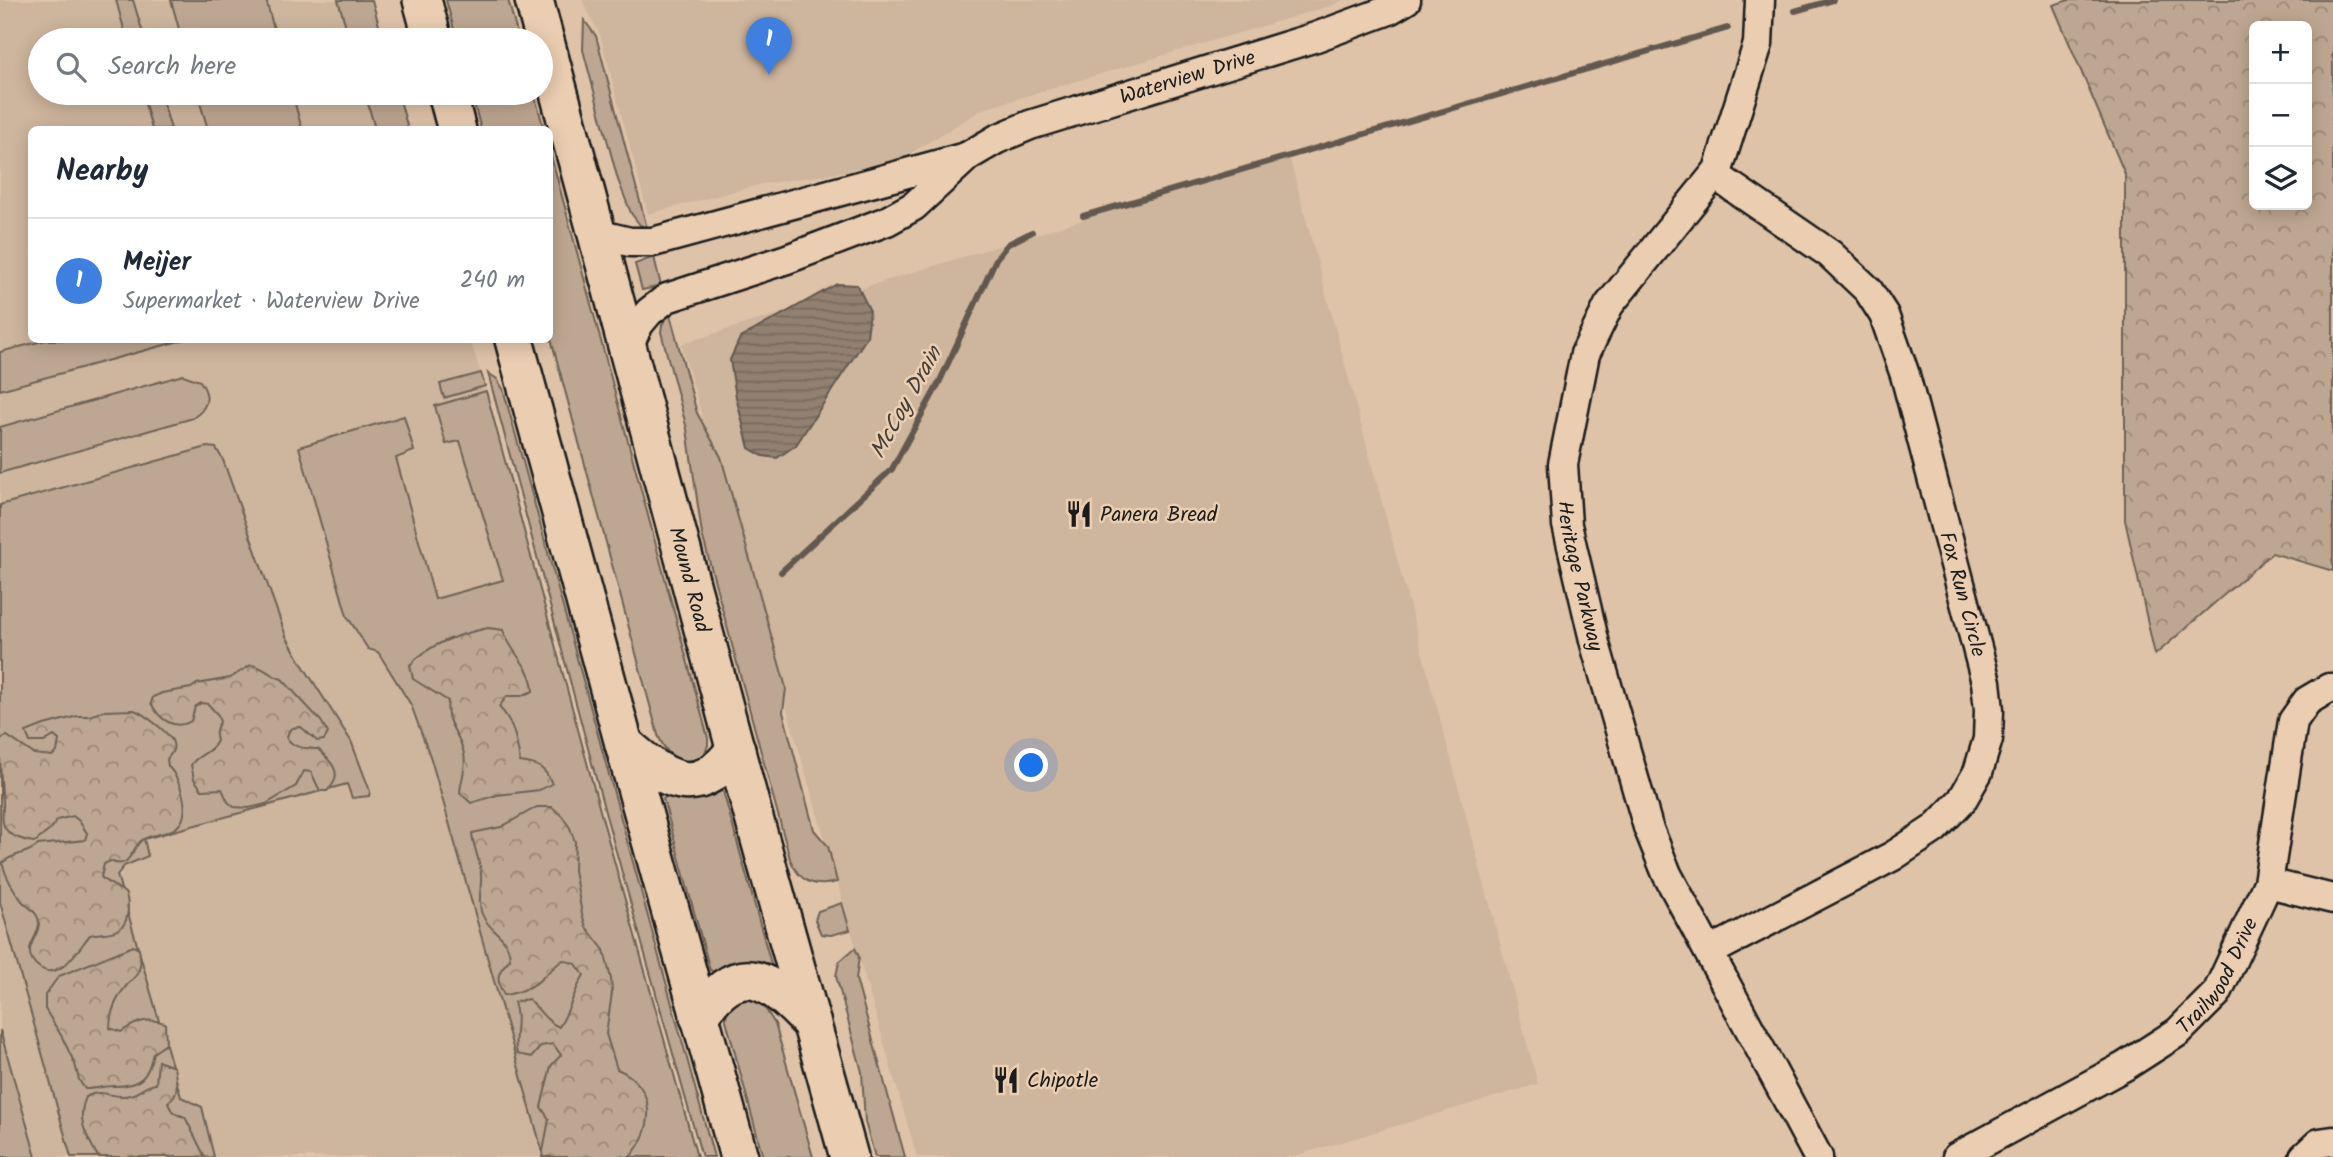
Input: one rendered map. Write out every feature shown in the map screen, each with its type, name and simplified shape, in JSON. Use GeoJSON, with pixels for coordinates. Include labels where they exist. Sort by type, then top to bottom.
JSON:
{"type":"FeatureCollection","features":[{"type":"Feature","properties":{"kind":"main road"},"geometry":{"type":"LineString","coordinates":[[422,0],[430,28]]}},
{"type":"Feature","properties":{"kind":"main road","name":"Mound Road"},"geometry":{"type":"LineString","coordinates":[[534,0],[541,28]]}},
{"type":"Feature","properties":{"kind":"main road","name":"Mound Road"},"geometry":{"type":"LineString","coordinates":[[553,72],[849,1157]]}},
{"type":"Feature","properties":{"kind":"main road"},"geometry":{"type":"LineString","coordinates":[[450,105],[456,126]]}},
{"type":"Feature","properties":{"kind":"main road"},"geometry":{"type":"LineString","coordinates":[[515,343],[739,1157]]}},
{"type":"Feature","properties":{"kind":"main road"},"geometry":{"type":"LineString","coordinates":[[624,744],[652,768],[678,780],[705,776],[727,761],[736,749]]}},
{"type":"Feature","properties":{"kind":"main road"},"geometry":{"type":"LineString","coordinates":[[699,1017],[711,999],[723,988],[733,983],[755,981],[784,995],[812,1025]]}},
{"type":"Feature","properties":{"kind":"street","name":"Waterview Drive"},"geometry":{"type":"LineString","coordinates":[[627,348],[639,324],[667,298],[787,259],[887,221],[914,206],[968,156],[997,139],[1030,125],[1317,37],[1389,10],[1406,0]]}},
{"type":"Feature","properties":{"kind":"street","name":"Heritage Parkway"},"geometry":{"type":"LineString","coordinates":[[1760,0],[1759,44],[1718,170],[1609,305],[1585,354],[1563,464],[1567,525],[1573,551],[1595,644],[1648,827],[1667,874],[1818,1157]]}},
{"type":"Feature","properties":{"kind":"street","name":"Waterview Drive"},"geometry":{"type":"LineString","coordinates":[[596,234],[629,242],[663,240],[968,156]]}},
{"type":"Feature","properties":{"kind":"street","name":"Fox Run Circle"},"geometry":{"type":"LineString","coordinates":[[1709,952],[1893,856],[1934,829],[1962,800],[1978,772],[1988,740],[1989,710],[1986,682],[1905,375],[1884,315],[1868,290],[1830,254],[1715,175]]}},
{"type":"Feature","properties":{"kind":"street","name":"Trailwood Drive"},"geometry":{"type":"LineString","coordinates":[[1957,1157],[2126,1066],[2178,1032],[2217,993],[2268,883],[2293,722],[2307,701],[2333,688]]}},
{"type":"Feature","properties":{"kind":"street"},"geometry":{"type":"LineString","coordinates":[[2268,883],[2333,899]]}},
{"type":"Feature","properties":{"kind":"street"},"geometry":{"type":"LineString","coordinates":[[2304,1157],[2319,1143],[2333,1141]]}},
{"type":"Feature","properties":{"kind":"shaded area"},"geometry":{"type":"Polygon","coordinates":[[[0,0],[372,0],[380,28],[28,28],[28,105],[401,105],[407,126],[28,126],[28,343],[471,343],[697,1157],[0,1157],[0,0]]]}},
{"type":"Feature","properties":{"kind":"shaded area"},"geometry":{"type":"Polygon","coordinates":[[[582,0],[1343,0],[983,109],[903,158],[832,174],[762,184],[648,214],[600,35],[582,0]]]}},
{"type":"Feature","properties":{"kind":"shaded area"},"geometry":{"type":"Polygon","coordinates":[[[1289,156],[1538,1084],[1291,1157],[917,1157],[681,344],[1289,156]]]}},
{"type":"Feature","properties":{"kind":"shaded area"},"geometry":{"type":"Polygon","coordinates":[[[837,284],[857,285],[870,311],[867,337],[796,445],[777,458],[763,456],[749,448],[730,360],[740,338],[837,284]]]}},
{"type":"Feature","properties":{"kind":"green space"},"geometry":{"type":"Polygon","coordinates":[[[116,0],[133,0],[141,28],[124,28],[116,0]]]}},
{"type":"Feature","properties":{"kind":"green space"},"geometry":{"type":"Polygon","coordinates":[[[171,0],[266,0],[274,28],[179,28],[171,0]]]}},
{"type":"Feature","properties":{"kind":"green space"},"geometry":{"type":"Polygon","coordinates":[[[338,0],[372,0],[380,28],[346,28],[338,0]]]}},
{"type":"Feature","properties":{"kind":"green space"},"geometry":{"type":"Polygon","coordinates":[[[446,0],[508,0],[516,28],[454,28],[446,0]]]}},
{"type":"Feature","properties":{"kind":"green space"},"geometry":{"type":"Polygon","coordinates":[[[2069,0],[2333,0],[2333,571],[2272,553],[2155,655],[2125,520],[2125,174],[2053,5],[2069,0]]]}},
{"type":"Feature","properties":{"kind":"green space"},"geometry":{"type":"Polygon","coordinates":[[[584,20],[596,36],[647,228],[640,225],[631,213],[618,180],[583,50],[584,20]]]}},
{"type":"Feature","properties":{"kind":"green space"},"geometry":{"type":"Polygon","coordinates":[[[145,105],[164,105],[170,126],[151,126],[145,105]]]}},
{"type":"Feature","properties":{"kind":"green space"},"geometry":{"type":"Polygon","coordinates":[[[201,105],[295,105],[301,126],[207,126],[201,105]]]}},
{"type":"Feature","properties":{"kind":"green space"},"geometry":{"type":"Polygon","coordinates":[[[368,105],[401,105],[407,126],[374,126],[368,105]]]}},
{"type":"Feature","properties":{"kind":"green space"},"geometry":{"type":"Polygon","coordinates":[[[474,105],[537,105],[543,126],[480,126],[474,105]]]}},
{"type":"Feature","properties":{"kind":"green space"},"geometry":{"type":"Polygon","coordinates":[[[553,163],[708,745],[703,758],[690,764],[670,754],[658,735],[552,343],[553,163]]]}},
{"type":"Feature","properties":{"kind":"green space"},"geometry":{"type":"Polygon","coordinates":[[[654,257],[661,286],[642,290],[635,264],[654,257]]]}},
{"type":"Feature","properties":{"kind":"green space"},"geometry":{"type":"Polygon","coordinates":[[[669,311],[697,413],[721,457],[786,688],[783,712],[814,830],[828,846],[837,882],[821,884],[808,881],[798,873],[790,859],[702,534],[687,429],[661,332],[669,311]]]}},
{"type":"Feature","properties":{"kind":"green space"},"geometry":{"type":"Polygon","coordinates":[[[34,343],[172,343],[0,390],[0,352],[34,343]]]}},
{"type":"Feature","properties":{"kind":"green space"},"geometry":{"type":"Polygon","coordinates":[[[481,373],[485,386],[444,398],[440,384],[481,373]]]}},
{"type":"Feature","properties":{"kind":"green space"},"geometry":{"type":"Polygon","coordinates":[[[488,373],[497,379],[503,389],[714,1157],[702,1157],[605,812],[488,373]]]}},
{"type":"Feature","properties":{"kind":"green space"},"geometry":{"type":"Polygon","coordinates":[[[183,375],[200,381],[206,392],[205,406],[193,418],[0,473],[0,427],[183,375]]]}},
{"type":"Feature","properties":{"kind":"green space"},"geometry":{"type":"Polygon","coordinates":[[[486,391],[697,1157],[544,1157],[431,759],[411,705],[378,652],[368,649],[347,616],[299,447],[404,416],[414,451],[396,458],[435,599],[503,580],[460,441],[446,444],[435,406],[486,391]]]}},
{"type":"Feature","properties":{"kind":"green space"},"geometry":{"type":"Polygon","coordinates":[[[207,447],[216,448],[223,460],[286,636],[351,741],[370,791],[369,796],[352,798],[347,784],[144,839],[148,856],[124,866],[117,875],[181,1097],[202,1107],[214,1157],[71,1157],[0,902],[0,505],[207,447]]]}},
{"type":"Feature","properties":{"kind":"green space"},"geometry":{"type":"Polygon","coordinates":[[[488,628],[503,630],[532,682],[533,691],[521,696],[507,696],[499,707],[511,726],[520,762],[540,767],[552,784],[539,790],[497,795],[471,803],[460,793],[465,759],[462,746],[450,723],[448,701],[413,679],[410,665],[446,640],[488,628]]]}},
{"type":"Feature","properties":{"kind":"green space"},"geometry":{"type":"Polygon","coordinates":[[[251,665],[282,679],[321,721],[328,733],[324,740],[317,741],[301,727],[291,729],[287,738],[297,746],[318,749],[332,764],[335,780],[327,791],[320,791],[311,772],[304,771],[296,786],[266,804],[249,808],[234,807],[228,802],[222,789],[202,790],[194,779],[191,765],[217,741],[216,731],[220,722],[218,715],[208,704],[201,703],[195,707],[191,721],[173,724],[154,709],[151,703],[153,697],[230,678],[251,665]]]}},
{"type":"Feature","properties":{"kind":"green space"},"geometry":{"type":"Polygon","coordinates":[[[134,710],[156,724],[173,743],[173,750],[167,759],[183,795],[182,820],[174,829],[142,840],[126,861],[110,861],[104,864],[101,877],[127,897],[128,910],[124,925],[115,931],[90,935],[68,962],[55,971],[47,971],[35,964],[30,955],[39,926],[38,918],[16,893],[2,863],[38,845],[85,840],[87,833],[73,816],[57,820],[51,829],[35,842],[19,838],[5,828],[0,739],[7,736],[34,754],[52,756],[57,752],[59,740],[54,736],[44,742],[30,742],[26,732],[78,716],[104,711],[134,710]]]}},
{"type":"Feature","properties":{"kind":"green space"},"geometry":{"type":"Polygon","coordinates":[[[720,789],[723,791],[771,964],[768,967],[716,973],[710,970],[663,799],[668,795],[677,798],[720,789]]]}},
{"type":"Feature","properties":{"kind":"green space"},"geometry":{"type":"Polygon","coordinates":[[[537,807],[552,807],[570,828],[575,842],[574,870],[582,914],[586,927],[604,950],[611,979],[612,993],[606,1034],[617,1069],[630,1076],[645,1096],[648,1121],[639,1146],[630,1157],[542,1157],[549,1119],[541,1107],[551,1066],[561,1055],[553,1044],[541,1046],[532,1057],[517,1054],[517,1017],[514,1002],[528,999],[559,1027],[584,975],[576,964],[563,960],[533,985],[504,995],[499,976],[510,959],[509,951],[503,939],[485,921],[481,909],[481,870],[472,833],[501,827],[537,807]]]}},
{"type":"Feature","properties":{"kind":"green space"},"geometry":{"type":"Polygon","coordinates":[[[842,903],[850,930],[831,935],[821,934],[815,920],[818,911],[842,903]]]}},
{"type":"Feature","properties":{"kind":"green space"},"geometry":{"type":"Polygon","coordinates":[[[133,946],[139,949],[139,969],[117,1000],[110,1028],[121,1032],[142,1021],[165,1023],[166,1044],[153,1053],[148,1069],[136,1082],[123,1086],[85,1089],[62,1037],[45,1009],[45,995],[59,976],[133,946]]]}},
{"type":"Feature","properties":{"kind":"green space"},"geometry":{"type":"Polygon","coordinates":[[[855,948],[859,957],[856,979],[905,1157],[875,1157],[865,1122],[862,1072],[836,976],[839,962],[855,948]]]}},
{"type":"Feature","properties":{"kind":"green space"},"geometry":{"type":"Polygon","coordinates":[[[748,998],[763,1005],[775,1024],[813,1157],[763,1157],[726,1020],[727,1010],[732,1004],[748,998]]]}},
{"type":"Feature","properties":{"kind":"green space"},"geometry":{"type":"Polygon","coordinates":[[[0,1030],[36,1157],[0,1157],[0,1030]]]}},
{"type":"Feature","properties":{"kind":"green space"},"geometry":{"type":"Polygon","coordinates":[[[158,1061],[174,1067],[176,1090],[168,1102],[169,1106],[174,1112],[185,1117],[205,1157],[98,1157],[82,1121],[86,1097],[98,1093],[130,1095],[156,1084],[158,1061]]]}},
{"type":"Feature","properties":{"kind":"waterway"},"geometry":{"type":"LineString","coordinates":[[1795,11],[1833,0]]}},
{"type":"Feature","properties":{"kind":"waterway"},"geometry":{"type":"LineString","coordinates":[[1083,216],[1728,28]]}},
{"type":"Feature","properties":{"kind":"waterway","name":"McCoy Drain"},"geometry":{"type":"LineString","coordinates":[[781,572],[892,469],[939,383],[996,259],[1008,244],[1032,232]]}},
{"type":"Feature","properties":{"kind":"place","name":"Meijer"},"geometry":{"type":"Point","coordinates":[769,75]}},
{"type":"Feature","properties":{"kind":"place","name":"Panera Bread"},"geometry":{"type":"Point","coordinates":[1079,514]}},
{"type":"Feature","properties":{"kind":"place","name":"Chipotle"},"geometry":{"type":"Point","coordinates":[1006,1080]}}]}
